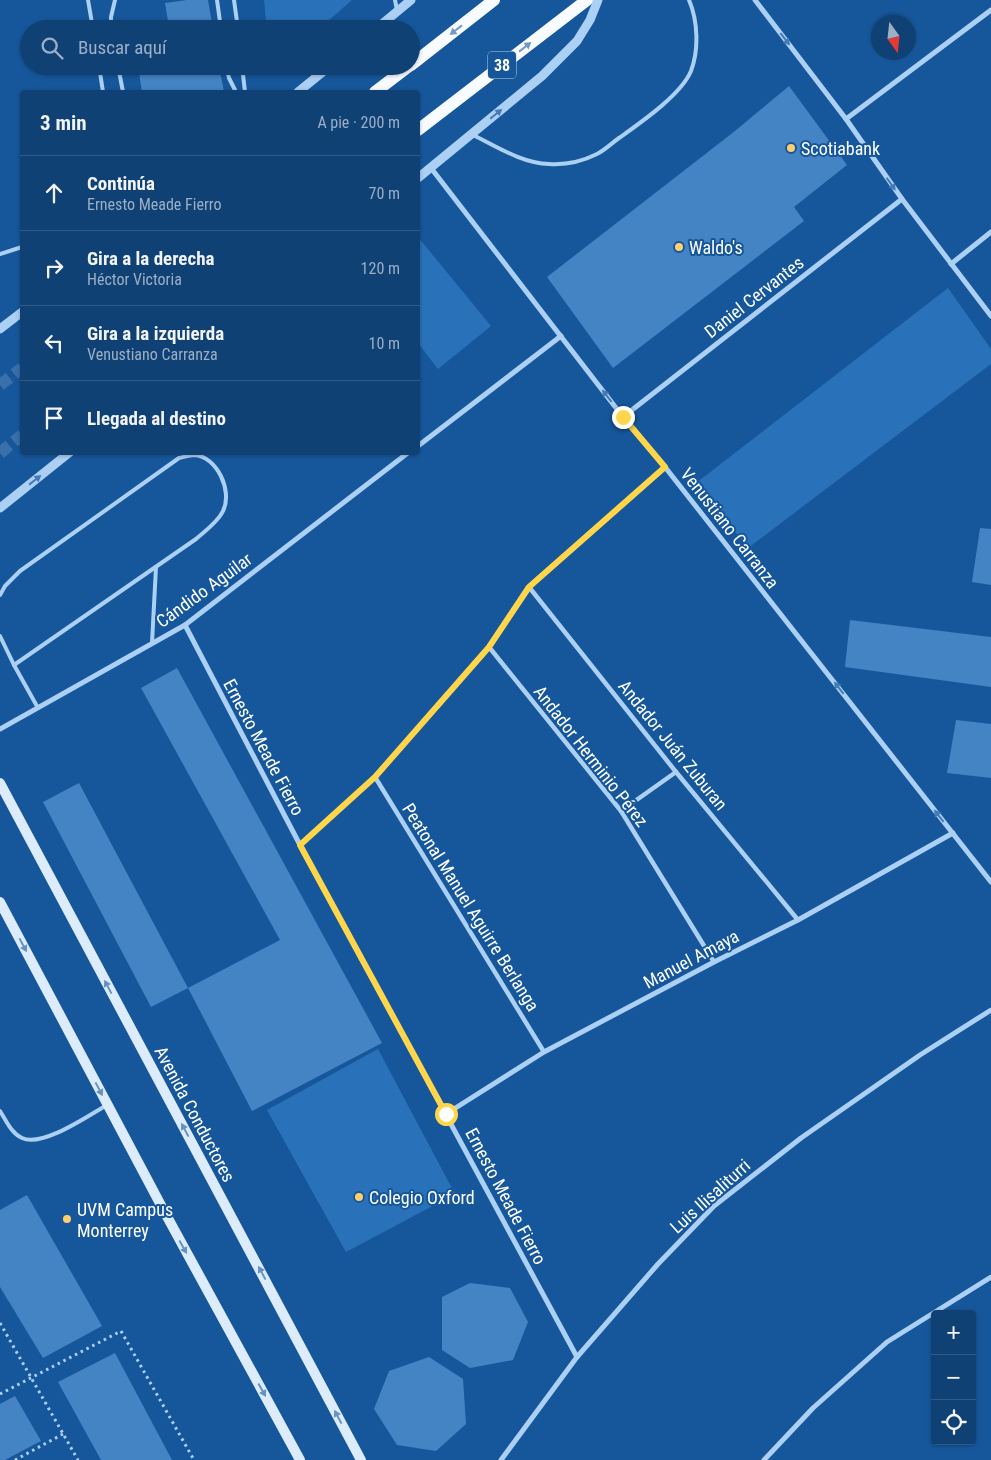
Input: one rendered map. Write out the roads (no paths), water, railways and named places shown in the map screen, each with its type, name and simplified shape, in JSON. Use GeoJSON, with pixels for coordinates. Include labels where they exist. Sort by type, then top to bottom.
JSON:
{"type":"FeatureCollection","features":[{"type":"Feature","properties":{"kind":"main road"},"geometry":{"type":"LineString","coordinates":[[420,57],[494,0]]}},
{"type":"Feature","properties":{"kind":"main road","name":"38"},"geometry":{"type":"LineString","coordinates":[[420,128],[587,0]]}},
{"type":"Feature","properties":{"kind":"main road"},"geometry":{"type":"LineString","coordinates":[[378,90],[397,75]]}},
{"type":"Feature","properties":{"kind":"main road","name":"Avenida Conductores"},"geometry":{"type":"LineString","coordinates":[[0,783],[361,1460]]}},
{"type":"Feature","properties":{"kind":"main road"},"geometry":{"type":"LineString","coordinates":[[0,902],[107,1105],[300,1460]]}},
{"type":"Feature","properties":{"kind":"street"},"geometry":{"type":"LineString","coordinates":[[387,20],[411,0]]}},
{"type":"Feature","properties":{"kind":"street"},"geometry":{"type":"LineString","coordinates":[[420,176],[542,76],[577,41],[590,20],[598,0]]}},
{"type":"Feature","properties":{"kind":"street"},"geometry":{"type":"LineString","coordinates":[[755,0],[846,119],[902,199],[991,316]]}},
{"type":"Feature","properties":{"kind":"street"},"geometry":{"type":"LineString","coordinates":[[846,119],[991,10]]}},
{"type":"Feature","properties":{"kind":"street"},"geometry":{"type":"LineString","coordinates":[[300,90],[319,75]]}},
{"type":"Feature","properties":{"kind":"street","name":"Venustiano Carranza"},"geometry":{"type":"LineString","coordinates":[[431,168],[623,417],[665,467],[991,882]]}},
{"type":"Feature","properties":{"kind":"street","name":"Daniel Cervantes"},"geometry":{"type":"LineString","coordinates":[[623,417],[902,199]]}},
{"type":"Feature","properties":{"kind":"street"},"geometry":{"type":"LineString","coordinates":[[951,264],[991,232]]}},
{"type":"Feature","properties":{"kind":"street"},"geometry":{"type":"LineString","coordinates":[[0,329],[20,314]]}},
{"type":"Feature","properties":{"kind":"street"},"geometry":{"type":"LineString","coordinates":[[420,444],[560,336]]}},
{"type":"Feature","properties":{"kind":"street"},"geometry":{"type":"LineString","coordinates":[[0,508],[66,455]]}},
{"type":"Feature","properties":{"kind":"street","name":"Cándido Aguilar"},"geometry":{"type":"LineString","coordinates":[[0,729],[185,625],[405,455]]}},
{"type":"Feature","properties":{"kind":"street"},"geometry":{"type":"LineString","coordinates":[[300,845],[375,777],[489,647],[529,587],[665,467]]}},
{"type":"Feature","properties":{"kind":"street","name":"Andador Juán Zuburan"},"geometry":{"type":"LineString","coordinates":[[529,587],[676,772],[798,920]]}},
{"type":"Feature","properties":{"kind":"street","name":"Ernesto Meade Fierro"},"geometry":{"type":"LineString","coordinates":[[185,625],[300,845],[577,1357]]}},
{"type":"Feature","properties":{"kind":"street","name":"Andador Herminio Pérez"},"geometry":{"type":"LineString","coordinates":[[489,647],[621,810],[714,962]]}},
{"type":"Feature","properties":{"kind":"street"},"geometry":{"type":"LineString","coordinates":[[621,810],[676,772]]}},
{"type":"Feature","properties":{"kind":"street","name":"Peatonal Manuel Aguirre Berlanga"},"geometry":{"type":"LineString","coordinates":[[375,777],[544,1052]]}},
{"type":"Feature","properties":{"kind":"street","name":"Manuel Amaya"},"geometry":{"type":"LineString","coordinates":[[446,1114],[544,1052],[798,920],[953,833]]}},
{"type":"Feature","properties":{"kind":"street","name":"Luis Ilisaliturri"},"geometry":{"type":"LineString","coordinates":[[501,1460],[577,1357],[658,1264],[714,1206],[800,1138],[920,1055],[991,1010]]}},
{"type":"Feature","properties":{"kind":"street"},"geometry":{"type":"LineString","coordinates":[[764,1460],[813,1408],[887,1342],[991,1277]]}},
{"type":"Feature","properties":{"kind":"lane"},"geometry":{"type":"LineString","coordinates":[[88,0],[91,20]]}},
{"type":"Feature","properties":{"kind":"lane"},"geometry":{"type":"LineString","coordinates":[[111,20],[115,0]]}},
{"type":"Feature","properties":{"kind":"lane"},"geometry":{"type":"LineString","coordinates":[[218,0],[220,20]]}},
{"type":"Feature","properties":{"kind":"lane"},"geometry":{"type":"LineString","coordinates":[[234,0],[237,20]]}},
{"type":"Feature","properties":{"kind":"lane"},"geometry":{"type":"LineString","coordinates":[[395,0],[397,12]]}},
{"type":"Feature","properties":{"kind":"lane"},"geometry":{"type":"LineString","coordinates":[[472,134],[514,155],[533,162],[550,164],[570,163],[597,154],[675,94],[690,72],[696,48],[696,28],[690,0]]}},
{"type":"Feature","properties":{"kind":"lane"},"geometry":{"type":"LineString","coordinates":[[100,75],[103,90]]}},
{"type":"Feature","properties":{"kind":"lane"},"geometry":{"type":"LineString","coordinates":[[120,75],[123,90]]}},
{"type":"Feature","properties":{"kind":"lane"},"geometry":{"type":"LineString","coordinates":[[228,75],[235,90]]}},
{"type":"Feature","properties":{"kind":"lane"},"geometry":{"type":"LineString","coordinates":[[243,75],[245,90]]}},
{"type":"Feature","properties":{"kind":"lane"},"geometry":{"type":"LineString","coordinates":[[0,254],[20,248]]}},
{"type":"Feature","properties":{"kind":"lane"},"geometry":{"type":"LineString","coordinates":[[0,595],[5,586],[20,571],[179,458],[194,455],[207,460],[216,469],[223,481],[227,500],[223,512],[212,525],[196,539],[14,665]]}},
{"type":"Feature","properties":{"kind":"lane"},"geometry":{"type":"LineString","coordinates":[[152,644],[156,567]]}},
{"type":"Feature","properties":{"kind":"lane"},"geometry":{"type":"LineString","coordinates":[[0,636],[38,708]]}},
{"type":"Feature","properties":{"kind":"lane"},"geometry":{"type":"LineString","coordinates":[[0,1110],[10,1128],[21,1138],[40,1140],[107,1105]]}},
{"type":"Feature","properties":{"kind":"lane"},"geometry":{"type":"LineString","coordinates":[[0,1122],[5,1119]]}},
{"type":"Feature","properties":{"kind":"tunnel"},"geometry":{"type":"LineString","coordinates":[[0,385],[20,370]]}},
{"type":"Feature","properties":{"kind":"tunnel"},"geometry":{"type":"LineString","coordinates":[[0,453],[20,437]]}},
{"type":"Feature","properties":{"kind":"place","name":"Scotiabank"},"geometry":{"type":"Point","coordinates":[791,148]}},
{"type":"Feature","properties":{"kind":"place","name":"Waldo's"},"geometry":{"type":"Point","coordinates":[679,247]}},
{"type":"Feature","properties":{"kind":"place","name":"Colegio Oxford"},"geometry":{"type":"Point","coordinates":[359,1197]}},
{"type":"Feature","properties":{"kind":"place","name":"UVM Campus Monterrey"},"geometry":{"type":"Point","coordinates":[67,1219]}}]}
